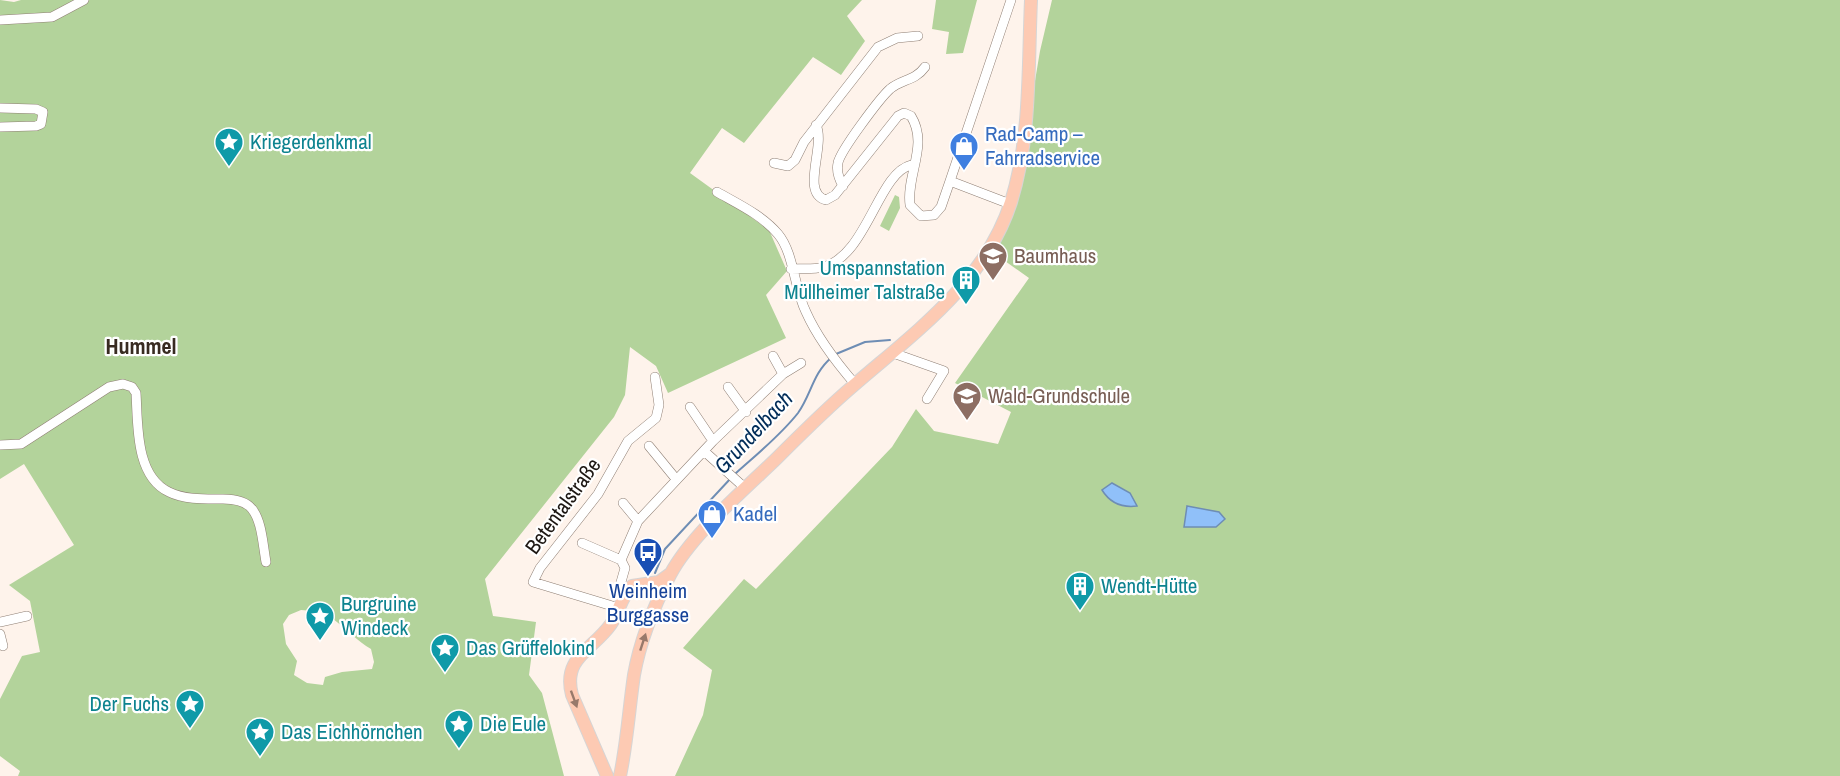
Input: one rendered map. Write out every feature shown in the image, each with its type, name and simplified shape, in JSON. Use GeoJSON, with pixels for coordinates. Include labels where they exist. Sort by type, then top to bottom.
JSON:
{"type":"FeatureCollection","features":[{"type":"Feature","properties":{"kind":"main road"},"geometry":{"type":"LineString","coordinates":[[620,776],[638,656],[671,573],[702,534],[745,489],[855,384],[893,353],[956,294],[979,265],[1002,222],[1010,204],[1022,148],[1031,5]]}},
{"type":"Feature","properties":{"kind":"main road"},"geometry":{"type":"LineString","coordinates":[[623,761],[605,771],[572,695],[570,677],[578,657],[607,629],[634,585],[653,583],[671,573]]}},
{"type":"Feature","properties":{"kind":"main road"},"geometry":{"type":"LineString","coordinates":[[653,583],[661,594]]}},
{"type":"Feature","properties":{"kind":"street"},"geometry":{"type":"LineString","coordinates":[[0,20],[52,17],[84,0]]}},
{"type":"Feature","properties":{"kind":"street"},"geometry":{"type":"LineString","coordinates":[[816,125],[820,140],[813,189],[818,196],[826,200],[835,195],[843,186],[901,114],[911,116],[917,130],[918,147],[910,205],[915,213],[926,217],[938,212],[1011,5],[1031,5]]}},
{"type":"Feature","properties":{"kind":"street"},"geometry":{"type":"LineString","coordinates":[[774,163],[788,166],[795,160],[816,125],[878,47],[897,38],[918,36]]}},
{"type":"Feature","properties":{"kind":"street"},"geometry":{"type":"LineString","coordinates":[[843,186],[837,167],[841,154],[886,93],[899,83],[914,79],[925,67]]}},
{"type":"Feature","properties":{"kind":"street"},"geometry":{"type":"LineString","coordinates":[[0,108],[36,109],[43,112],[44,118],[41,124],[36,126],[0,127]]}},
{"type":"Feature","properties":{"kind":"street"},"geometry":{"type":"LineString","coordinates":[[791,269],[824,267],[835,261],[865,227],[891,178],[905,166],[910,165],[914,168]]}},
{"type":"Feature","properties":{"kind":"street"},"geometry":{"type":"LineString","coordinates":[[950,181],[1010,204]]}},
{"type":"Feature","properties":{"kind":"street"},"geometry":{"type":"LineString","coordinates":[[717,192],[758,216],[779,235],[788,249],[791,269],[806,312],[829,354],[855,384]]}},
{"type":"Feature","properties":{"kind":"street"},"geometry":{"type":"LineString","coordinates":[[893,353],[944,371],[927,399]]}},
{"type":"Feature","properties":{"kind":"street"},"geometry":{"type":"LineString","coordinates":[[773,356],[783,374]]}},
{"type":"Feature","properties":{"kind":"street"},"geometry":{"type":"LineString","coordinates":[[621,560],[638,521],[676,479],[783,374],[801,363]]}},
{"type":"Feature","properties":{"kind":"street","name":"Betentalstraße"},"geometry":{"type":"LineString","coordinates":[[619,608],[537,586],[533,582],[540,568],[598,494],[628,441],[656,418],[659,405],[655,377]]}},
{"type":"Feature","properties":{"kind":"street"},"geometry":{"type":"LineString","coordinates":[[0,446],[21,444],[110,387],[123,384],[132,387],[136,393],[141,451],[149,476],[168,492],[194,498],[234,499],[247,504],[256,518],[266,562]]}},
{"type":"Feature","properties":{"kind":"street"},"geometry":{"type":"LineString","coordinates":[[728,387],[746,412]]}},
{"type":"Feature","properties":{"kind":"street"},"geometry":{"type":"LineString","coordinates":[[690,407],[713,441]]}},
{"type":"Feature","properties":{"kind":"street"},"geometry":{"type":"LineString","coordinates":[[649,446],[676,479]]}},
{"type":"Feature","properties":{"kind":"street"},"geometry":{"type":"LineString","coordinates":[[704,451],[745,489]]}},
{"type":"Feature","properties":{"kind":"street"},"geometry":{"type":"LineString","coordinates":[[623,503],[638,521]]}},
{"type":"Feature","properties":{"kind":"street"},"geometry":{"type":"LineString","coordinates":[[582,543],[621,560],[625,568],[619,589],[626,595]]}},
{"type":"Feature","properties":{"kind":"street"},"geometry":{"type":"LineString","coordinates":[[0,622],[27,616]]}},
{"type":"Feature","properties":{"kind":"street"},"geometry":{"type":"LineString","coordinates":[[0,634],[3,646]]}},
{"type":"Feature","properties":{"kind":"green space"},"geometry":{"type":"Polygon","coordinates":[[[0,0],[14,2],[21,0],[862,0],[847,16],[865,41],[841,75],[813,57],[744,143],[722,128],[690,173],[769,230],[787,271],[766,295],[786,338],[668,393],[656,366],[630,347],[625,395],[614,417],[485,579],[493,616],[536,622],[529,675],[542,693],[564,776],[18,776],[20,771],[0,756],[0,699],[22,656],[40,652],[30,601],[9,585],[74,545],[24,464],[0,479],[0,0]],[[301,610],[289,615],[283,624],[286,644],[297,661],[294,675],[307,683],[323,685],[325,677],[342,672],[372,669],[374,662],[371,649],[332,619],[313,611],[301,610]]]}},
{"type":"Feature","properties":{"kind":"green space"},"geometry":{"type":"Polygon","coordinates":[[[936,0],[977,0],[963,53],[946,54],[949,32],[932,29],[936,0]]]}},
{"type":"Feature","properties":{"kind":"green space"},"geometry":{"type":"Polygon","coordinates":[[[1052,0],[1840,0],[1840,776],[675,776],[703,715],[712,670],[683,648],[744,579],[756,589],[892,447],[916,409],[934,431],[998,444],[1011,412],[955,383],[1029,278],[995,254],[1014,206],[1040,51],[1052,0]]]}},
{"type":"Feature","properties":{"kind":"green space"},"geometry":{"type":"Polygon","coordinates":[[[895,195],[899,197],[900,208],[889,231],[880,226],[895,195]]]}},
{"type":"Feature","properties":{"kind":"water"},"geometry":{"type":"Polygon","coordinates":[[[1112,483],[1130,493],[1137,506],[1116,504],[1109,498],[1102,490],[1112,483]]]}},
{"type":"Feature","properties":{"kind":"water"},"geometry":{"type":"Polygon","coordinates":[[[1187,506],[1219,512],[1225,519],[1216,527],[1184,527],[1187,506]]]}},
{"type":"Feature","properties":{"kind":"waterway","name":"Grundelbach"},"geometry":{"type":"LineString","coordinates":[[836,354],[865,342],[890,340]]}},
{"type":"Feature","properties":{"kind":"waterway","name":"Grundelbach"},"geometry":{"type":"LineString","coordinates":[[735,474],[776,437],[798,413],[820,370],[831,358]]}},
{"type":"Feature","properties":{"kind":"waterway","name":"Grundelbach"},"geometry":{"type":"LineString","coordinates":[[655,573],[665,549],[731,478]]}},
{"type":"Feature","properties":{"kind":"place","name":"Kriegerdenkmal"},"geometry":{"type":"Point","coordinates":[229,168]}},
{"type":"Feature","properties":{"kind":"place","name":"Rad-Camp – Fahrradservice"},"geometry":{"type":"Point","coordinates":[964,172]}},
{"type":"Feature","properties":{"kind":"place","name":"Baumhaus"},"geometry":{"type":"Point","coordinates":[993,282]}},
{"type":"Feature","properties":{"kind":"place","name":"Umspannstation Müllheimer Talstraße"},"geometry":{"type":"Point","coordinates":[966,306]}},
{"type":"Feature","properties":{"kind":"place","name":"Wald-Grundschule"},"geometry":{"type":"Point","coordinates":[967,422]}},
{"type":"Feature","properties":{"kind":"place","name":"Kadel"},"geometry":{"type":"Point","coordinates":[712,540]}},
{"type":"Feature","properties":{"kind":"place","name":"Weinheim Burggasse"},"geometry":{"type":"Point","coordinates":[648,578]}},
{"type":"Feature","properties":{"kind":"place","name":"Wendt-Hütte"},"geometry":{"type":"Point","coordinates":[1080,612]}},
{"type":"Feature","properties":{"kind":"place","name":"Burgruine Windeck"},"geometry":{"type":"Point","coordinates":[320,642]}},
{"type":"Feature","properties":{"kind":"place","name":"Das Grüffelokind"},"geometry":{"type":"Point","coordinates":[445,674]}},
{"type":"Feature","properties":{"kind":"place","name":"Der Fuchs"},"geometry":{"type":"Point","coordinates":[190,730]}},
{"type":"Feature","properties":{"kind":"place","name":"Die Eule"},"geometry":{"type":"Point","coordinates":[459,750]}},
{"type":"Feature","properties":{"kind":"place","name":"Das Eichhörnchen"},"geometry":{"type":"Point","coordinates":[260,758]}},
{"type":"Feature","properties":{"kind":"district","name":"Hummel"},"geometry":{"type":"Point","coordinates":[141,346]}}]}
